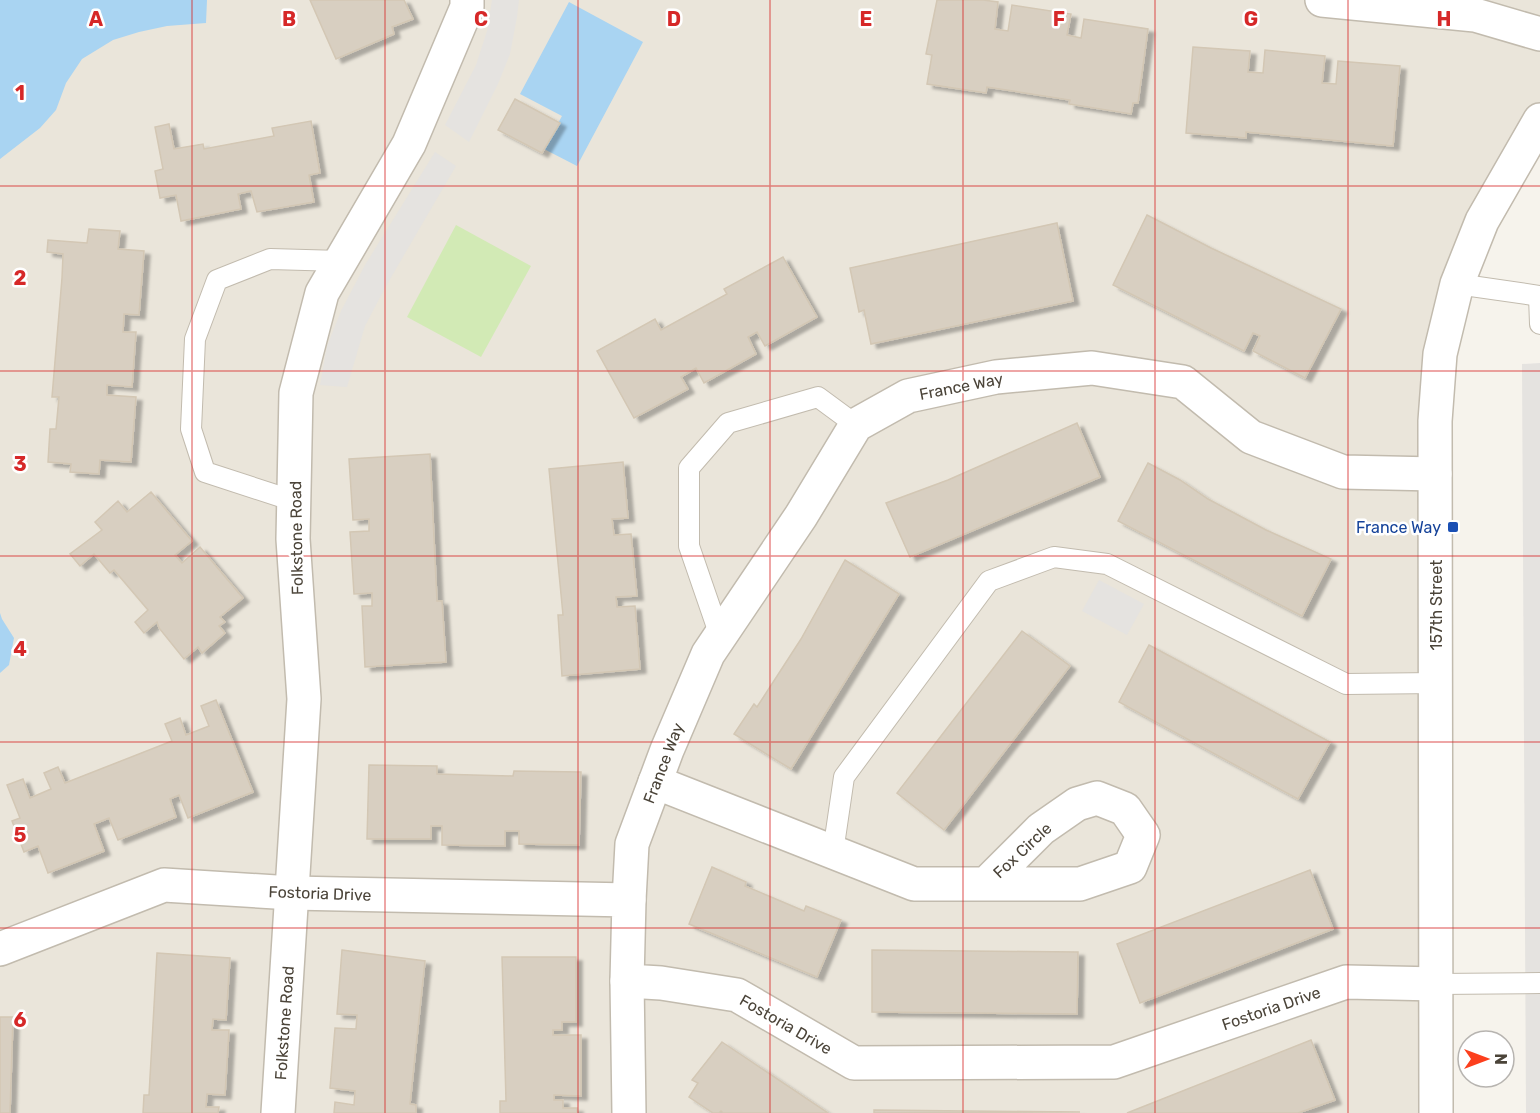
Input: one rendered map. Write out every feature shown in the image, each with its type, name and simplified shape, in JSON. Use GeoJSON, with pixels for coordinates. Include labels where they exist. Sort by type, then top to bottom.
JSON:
{"type":"FeatureCollection","features":[{"type":"Feature","properties":{"kind":"street","name":"Folkstone Road"},"geometry":{"type":"LineString","coordinates":[[278,1113],[304,699],[293,539],[296,393],[322,293],[409,144],[467,7],[467,0]]}},
{"type":"Feature","properties":{"kind":"street"},"geometry":{"type":"LineString","coordinates":[[1322,0],[1475,15],[1540,34]]}},
{"type":"Feature","properties":{"kind":"street","name":"157th Street"},"geometry":{"type":"LineString","coordinates":[[1436,1113],[1435,421],[1440,354],[1457,284],[1482,221],[1540,120]]}},
{"type":"Feature","properties":{"kind":"street","name":"France Way"},"geometry":{"type":"LineString","coordinates":[[629,900],[632,844],[667,750],[708,654],[801,516],[856,426],[908,396],[996,377],[1092,368],[1184,382],[1251,437],[1343,472],[1435,474]]}},
{"type":"Feature","properties":{"kind":"street","name":"Fox Circle"},"geometry":{"type":"LineString","coordinates":[[655,782],[914,884],[987,883]]}},
{"type":"Feature","properties":{"kind":"street","name":"Fostoria Drive"},"geometry":{"type":"LineString","coordinates":[[0,949],[164,885],[292,893],[629,900]]}},
{"type":"Feature","properties":{"kind":"street"},"geometry":{"type":"LineString","coordinates":[[629,900],[627,981],[629,1113]]}},
{"type":"Feature","properties":{"kind":"street","name":"Fostoria Drive"},"geometry":{"type":"LineString","coordinates":[[627,981],[661,983],[737,996],[854,1063],[1114,1062],[1346,982],[1437,984]]}},
{"type":"Feature","properties":{"kind":"lane"},"geometry":{"type":"LineString","coordinates":[[294,501],[205,472],[191,429],[195,339],[216,280],[270,259],[341,261]]}},
{"type":"Feature","properties":{"kind":"lane"},"geometry":{"type":"LineString","coordinates":[[1457,284],[1540,296],[1540,324]]}},
{"type":"Feature","properties":{"kind":"lane"},"geometry":{"type":"LineString","coordinates":[[720,636],[689,546],[689,468],[728,423],[818,397],[856,426]]}},
{"type":"Feature","properties":{"kind":"lane"},"geometry":{"type":"LineString","coordinates":[[833,852],[844,777],[989,581],[1054,557],[1107,564],[1346,684],[1436,683]]}},
{"type":"Feature","properties":{"kind":"lane"},"geometry":{"type":"LineString","coordinates":[[1437,984],[1540,983]]}},
{"type":"Feature","properties":{"kind":"shaded area"},"geometry":{"type":"Polygon","coordinates":[[[0,0],[1540,0],[1540,120],[1440,354],[1435,1113],[0,1113],[0,0]]]}},
{"type":"Feature","properties":{"kind":"shaded area"},"geometry":{"type":"Polygon","coordinates":[[[492,0],[519,0],[517,17],[510,54],[469,142],[445,125],[476,65],[487,31],[492,0]]]}},
{"type":"Feature","properties":{"kind":"shaded area"},"geometry":{"type":"Polygon","coordinates":[[[435,152],[456,166],[365,326],[347,387],[320,385],[327,346],[341,311],[365,265],[435,152]]]}},
{"type":"Feature","properties":{"kind":"shaded area"},"geometry":{"type":"Polygon","coordinates":[[[1540,363],[1540,1113],[1526,1113],[1522,364],[1540,363]]]}},
{"type":"Feature","properties":{"kind":"shaded area"},"geometry":{"type":"Polygon","coordinates":[[[1099,580],[1144,604],[1127,635],[1082,611],[1099,580]]]}},
{"type":"Feature","properties":{"kind":"green space"},"geometry":{"type":"Polygon","coordinates":[[[456,225],[531,266],[481,357],[407,317],[456,225]]]}},
{"type":"Feature","properties":{"kind":"water"},"geometry":{"type":"Polygon","coordinates":[[[0,0],[207,0],[206,23],[167,26],[139,32],[113,40],[82,59],[66,83],[56,110],[40,128],[0,159],[0,0]]]}},
{"type":"Feature","properties":{"kind":"water"},"geometry":{"type":"Polygon","coordinates":[[[569,2],[643,42],[577,166],[544,149],[562,116],[520,94],[569,2]]]}},
{"type":"Feature","properties":{"kind":"water"},"geometry":{"type":"Polygon","coordinates":[[[0,613],[14,638],[9,665],[0,673],[0,613]]]}},
{"type":"Feature","properties":{"kind":"building"},"geometry":{"type":"Polygon","coordinates":[[[310,0],[404,0],[413,19],[392,27],[394,34],[336,59],[310,0]]]}},
{"type":"Feature","properties":{"kind":"building"},"geometry":{"type":"Polygon","coordinates":[[[937,0],[998,2],[995,29],[1008,31],[1012,5],[1071,14],[1067,35],[1081,38],[1084,19],[1148,29],[1138,103],[1133,103],[1131,114],[1069,104],[1070,100],[987,87],[986,93],[927,84],[932,55],[926,54],[937,0]]]}},
{"type":"Feature","properties":{"kind":"building"},"geometry":{"type":"Polygon","coordinates":[[[1193,47],[1250,51],[1248,72],[1263,73],[1265,50],[1325,56],[1322,83],[1336,84],[1338,61],[1400,66],[1393,146],[1246,132],[1246,138],[1186,133],[1193,47]]]}},
{"type":"Feature","properties":{"kind":"building"},"geometry":{"type":"Polygon","coordinates":[[[515,99],[560,123],[542,153],[498,130],[515,99]]]}},
{"type":"Feature","properties":{"kind":"building"},"geometry":{"type":"Polygon","coordinates":[[[311,121],[320,173],[309,175],[314,202],[257,212],[251,191],[238,194],[241,209],[181,221],[176,195],[160,198],[155,171],[163,169],[155,127],[169,124],[174,149],[203,144],[204,149],[274,136],[272,128],[311,121]]]}},
{"type":"Feature","properties":{"kind":"building"},"geometry":{"type":"Polygon","coordinates":[[[1147,215],[1341,309],[1305,378],[1253,351],[1260,336],[1253,333],[1244,351],[1113,285],[1147,215]]]}},
{"type":"Feature","properties":{"kind":"building"},"geometry":{"type":"Polygon","coordinates":[[[1057,223],[1073,301],[871,344],[864,310],[859,312],[850,268],[1057,223]]]}},
{"type":"Feature","properties":{"kind":"building"},"geometry":{"type":"Polygon","coordinates":[[[89,229],[120,231],[118,249],[144,251],[139,315],[124,314],[123,332],[136,332],[132,387],[107,385],[107,395],[136,397],[131,462],[100,460],[99,474],[70,472],[71,464],[48,462],[50,429],[56,429],[59,397],[52,397],[63,254],[47,252],[48,240],[87,243],[89,229]]]}},
{"type":"Feature","properties":{"kind":"building"},"geometry":{"type":"Polygon","coordinates":[[[783,257],[817,317],[765,346],[757,332],[748,337],[756,354],[704,383],[696,368],[681,377],[688,389],[634,418],[597,351],[655,319],[661,330],[727,294],[724,289],[783,257]]]}},
{"type":"Feature","properties":{"kind":"building"},"geometry":{"type":"Polygon","coordinates":[[[1077,423],[1100,477],[910,557],[886,503],[948,480],[1077,423]]]}},
{"type":"Feature","properties":{"kind":"building"},"geometry":{"type":"Polygon","coordinates":[[[430,454],[437,601],[442,601],[446,662],[365,667],[362,606],[372,606],[372,593],[354,594],[350,532],[369,531],[369,519],[353,520],[349,459],[430,454]]]}},
{"type":"Feature","properties":{"kind":"building"},"geometry":{"type":"Polygon","coordinates":[[[623,462],[628,518],[612,519],[614,535],[631,534],[637,596],[616,597],[617,607],[635,606],[640,669],[562,676],[558,615],[563,615],[549,469],[623,462]]]}},
{"type":"Feature","properties":{"kind":"building"},"geometry":{"type":"Polygon","coordinates":[[[1148,463],[1266,530],[1331,559],[1302,616],[1118,521],[1148,463]]]}},
{"type":"Feature","properties":{"kind":"building"},"geometry":{"type":"Polygon","coordinates":[[[151,492],[192,541],[175,555],[182,563],[200,547],[243,598],[220,617],[225,622],[219,626],[225,633],[202,653],[198,647],[184,659],[159,628],[157,622],[144,633],[135,622],[148,610],[114,570],[110,573],[94,554],[80,566],[70,554],[102,530],[95,522],[118,501],[127,512],[151,492]]]}},
{"type":"Feature","properties":{"kind":"building"},"geometry":{"type":"Polygon","coordinates":[[[845,560],[899,594],[791,769],[734,734],[754,704],[757,707],[801,639],[845,560]]]}},
{"type":"Feature","properties":{"kind":"building"},"geometry":{"type":"Polygon","coordinates":[[[1022,631],[1070,666],[944,830],[897,793],[1022,631]]]}},
{"type":"Feature","properties":{"kind":"building"},"geometry":{"type":"Polygon","coordinates":[[[1149,645],[1330,742],[1298,799],[1119,702],[1149,645]]]}},
{"type":"Feature","properties":{"kind":"building"},"geometry":{"type":"Polygon","coordinates":[[[216,700],[253,792],[188,818],[179,795],[170,799],[176,817],[118,840],[109,818],[94,824],[104,851],[48,873],[38,846],[24,852],[12,821],[20,818],[7,785],[23,779],[30,798],[51,789],[44,773],[58,767],[65,783],[172,741],[165,724],[180,718],[186,735],[209,726],[201,706],[216,700]]]}},
{"type":"Feature","properties":{"kind":"building"},"geometry":{"type":"Polygon","coordinates":[[[369,765],[437,766],[437,774],[513,776],[514,771],[581,772],[579,845],[519,844],[519,831],[505,831],[505,846],[442,845],[442,826],[431,826],[431,839],[367,839],[369,765]]]}},
{"type":"Feature","properties":{"kind":"building"},"geometry":{"type":"Polygon","coordinates":[[[712,867],[746,882],[745,886],[804,911],[806,906],[841,920],[817,977],[689,924],[712,867]]]}},
{"type":"Feature","properties":{"kind":"building"},"geometry":{"type":"Polygon","coordinates":[[[1310,870],[1333,929],[1140,1003],[1117,944],[1310,870]]]}},
{"type":"Feature","properties":{"kind":"building"},"geometry":{"type":"Polygon","coordinates":[[[342,950],[425,961],[410,1104],[416,1105],[416,1113],[334,1113],[335,1102],[354,1105],[355,1091],[330,1088],[335,1028],[356,1029],[357,1015],[337,1014],[342,950]]]}},
{"type":"Feature","properties":{"kind":"building"},"geometry":{"type":"Polygon","coordinates":[[[872,950],[1078,952],[1077,1014],[872,1012],[872,950]]]}},
{"type":"Feature","properties":{"kind":"building"},"geometry":{"type":"Polygon","coordinates":[[[157,953],[230,958],[226,1020],[213,1019],[212,1030],[229,1030],[225,1095],[207,1094],[206,1107],[219,1107],[218,1113],[143,1113],[144,1095],[149,1095],[157,953]]]}},
{"type":"Feature","properties":{"kind":"building"},"geometry":{"type":"Polygon","coordinates":[[[502,957],[576,957],[576,1022],[562,1022],[562,1030],[553,1030],[553,1035],[581,1035],[581,1096],[554,1095],[554,1100],[563,1100],[563,1108],[577,1108],[577,1113],[500,1113],[500,1101],[506,1101],[502,957]]]}},
{"type":"Feature","properties":{"kind":"building"},"geometry":{"type":"Polygon","coordinates":[[[0,1017],[13,1017],[10,1113],[0,1113],[0,1017]]]}},
{"type":"Feature","properties":{"kind":"building"},"geometry":{"type":"Polygon","coordinates":[[[1311,1040],[1335,1100],[1298,1113],[1127,1113],[1311,1040]]]}},
{"type":"Feature","properties":{"kind":"building"},"geometry":{"type":"Polygon","coordinates":[[[722,1042],[828,1113],[723,1113],[721,1111],[713,1113],[689,1097],[698,1083],[692,1080],[722,1042]]]}},
{"type":"Feature","properties":{"kind":"building"},"geometry":{"type":"Polygon","coordinates":[[[874,1110],[1080,1112],[874,1113],[874,1110]]]}},
{"type":"Feature","properties":{"kind":"place","name":"France Way"},"geometry":{"type":"Point","coordinates":[1453,527]}}]}
